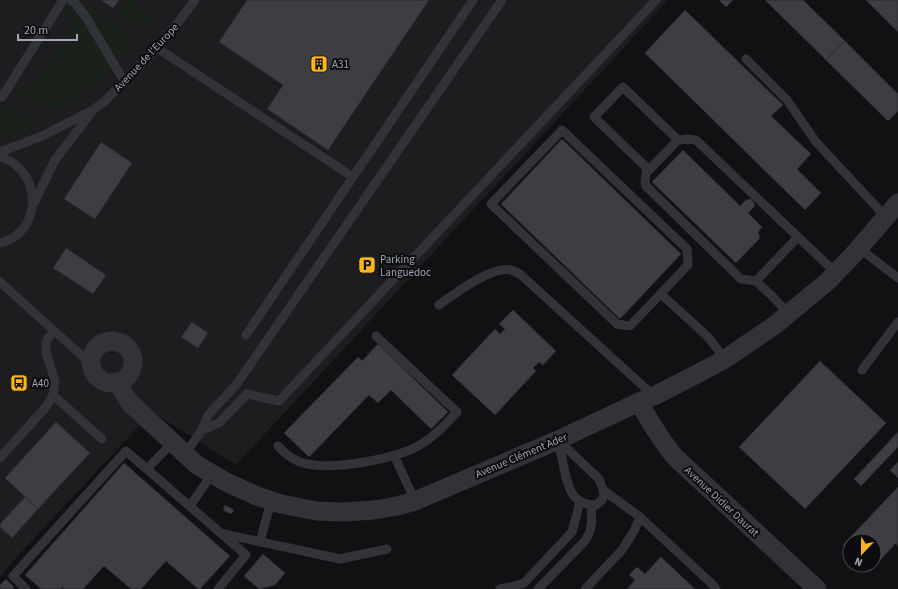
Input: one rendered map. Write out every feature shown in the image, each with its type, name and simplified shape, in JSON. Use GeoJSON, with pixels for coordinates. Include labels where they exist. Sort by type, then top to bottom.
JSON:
{"type":"FeatureCollection","features":[{"type":"Feature","properties":{"kind":"street","name":"Avenue Clément Ader"},"geometry":{"type":"LineString","coordinates":[[117,382],[130,403],[197,465],[226,482],[256,496],[281,504],[316,511],[344,512],[397,506],[415,501],[558,440],[647,399],[725,359],[750,343],[789,314],[828,281],[892,210]]}},
{"type":"Feature","properties":{"kind":"street"},"geometry":{"type":"LineString","coordinates":[[109,342],[123,344],[132,355],[132,369],[123,380],[117,382],[111,383],[99,378],[94,373],[92,367],[91,360],[97,348],[109,342]]}},
{"type":"Feature","properties":{"kind":"street","name":"Avenue Didier Daurat"},"geometry":{"type":"LineString","coordinates":[[647,399],[658,435],[676,458],[817,589]]}},
{"type":"Feature","properties":{"kind":"lane"},"geometry":{"type":"LineString","coordinates":[[2,97],[63,0]]}},
{"type":"Feature","properties":{"kind":"lane"},"geometry":{"type":"LineString","coordinates":[[70,0],[86,18],[124,81]]}},
{"type":"Feature","properties":{"kind":"lane","name":"Avenue de l'Europe"},"geometry":{"type":"LineString","coordinates":[[93,110],[105,101],[157,48],[194,0]]}},
{"type":"Feature","properties":{"kind":"lane"},"geometry":{"type":"LineString","coordinates":[[246,335],[473,0]]}},
{"type":"Feature","properties":{"kind":"lane"},"geometry":{"type":"LineString","coordinates":[[202,430],[208,415],[236,385],[502,0]]}},
{"type":"Feature","properties":{"kind":"lane"},"geometry":{"type":"LineString","coordinates":[[236,385],[247,394],[279,401],[656,0]]}},
{"type":"Feature","properties":{"kind":"lane"},"geometry":{"type":"LineString","coordinates":[[157,48],[353,177]]}},
{"type":"Feature","properties":{"kind":"lane"},"geometry":{"type":"LineString","coordinates":[[746,59],[787,100],[816,142],[892,210]]}},
{"type":"Feature","properties":{"kind":"lane"},"geometry":{"type":"LineString","coordinates":[[649,170],[594,117],[624,87],[678,140]]}},
{"type":"Feature","properties":{"kind":"lane"},"geometry":{"type":"LineString","coordinates":[[0,152],[42,136],[93,110]]}},
{"type":"Feature","properties":{"kind":"lane"},"geometry":{"type":"LineString","coordinates":[[0,243],[10,240],[21,231],[29,219],[33,205],[55,160],[93,110]]}},
{"type":"Feature","properties":{"kind":"lane"},"geometry":{"type":"LineString","coordinates":[[562,130],[687,249],[688,265],[661,294],[630,326],[617,324],[491,204],[562,130]]}},
{"type":"Feature","properties":{"kind":"lane"},"geometry":{"type":"LineString","coordinates":[[789,314],[756,281],[742,279],[649,190],[645,182],[646,173],[678,140],[687,138],[696,140],[836,273]]}},
{"type":"Feature","properties":{"kind":"lane"},"geometry":{"type":"LineString","coordinates":[[0,157],[18,166],[27,177],[32,191],[33,205]]}},
{"type":"Feature","properties":{"kind":"lane"},"geometry":{"type":"LineString","coordinates":[[756,281],[798,237]]}},
{"type":"Feature","properties":{"kind":"lane"},"geometry":{"type":"LineString","coordinates":[[859,248],[898,278]]}},
{"type":"Feature","properties":{"kind":"lane"},"geometry":{"type":"LineString","coordinates":[[439,305],[465,286],[489,274],[501,270],[511,270],[520,274],[647,399]]}},
{"type":"Feature","properties":{"kind":"lane"},"geometry":{"type":"LineString","coordinates":[[0,282],[80,354],[92,367]]}},
{"type":"Feature","properties":{"kind":"lane"},"geometry":{"type":"LineString","coordinates":[[661,294],[708,337],[725,359]]}},
{"type":"Feature","properties":{"kind":"lane"},"geometry":{"type":"LineString","coordinates":[[862,370],[898,322]]}},
{"type":"Feature","properties":{"kind":"lane"},"geometry":{"type":"LineString","coordinates":[[0,458],[46,407],[53,395],[55,381],[46,352],[46,347],[48,338],[54,331]]}},
{"type":"Feature","properties":{"kind":"lane"},"geometry":{"type":"LineString","coordinates":[[278,446],[287,455],[301,462],[325,466],[349,464],[394,455],[413,449],[423,444],[438,432],[457,412],[376,336]]}},
{"type":"Feature","properties":{"kind":"lane"},"geometry":{"type":"LineString","coordinates":[[147,469],[179,448],[202,430],[219,423],[247,394]]}},
{"type":"Feature","properties":{"kind":"lane"},"geometry":{"type":"LineString","coordinates":[[53,395],[102,439]]}},
{"type":"Feature","properties":{"kind":"lane"},"geometry":{"type":"LineString","coordinates":[[558,440],[599,479],[604,496],[596,505],[580,502],[569,490],[558,440]]}},
{"type":"Feature","properties":{"kind":"lane"},"geometry":{"type":"LineString","coordinates":[[26,589],[13,576],[126,451],[246,555],[218,589]]}},
{"type":"Feature","properties":{"kind":"lane"},"geometry":{"type":"LineString","coordinates":[[394,455],[415,501]]}},
{"type":"Feature","properties":{"kind":"lane"},"geometry":{"type":"LineString","coordinates":[[190,506],[212,474]]}},
{"type":"Feature","properties":{"kind":"lane"},"geometry":{"type":"LineString","coordinates":[[603,490],[640,517],[716,589]]}},
{"type":"Feature","properties":{"kind":"lane"},"geometry":{"type":"LineString","coordinates":[[260,542],[271,501]]}},
{"type":"Feature","properties":{"kind":"lane"},"geometry":{"type":"LineString","coordinates":[[500,589],[524,582],[572,532],[580,502]]}},
{"type":"Feature","properties":{"kind":"lane"},"geometry":{"type":"LineString","coordinates":[[538,589],[589,536],[592,524],[591,505]]}},
{"type":"Feature","properties":{"kind":"lane"},"geometry":{"type":"LineString","coordinates":[[585,589],[622,550],[634,531],[640,517]]}},
{"type":"Feature","properties":{"kind":"lane"},"geometry":{"type":"LineString","coordinates":[[222,534],[340,559],[387,549]]}},
{"type":"Feature","properties":{"kind":"shaded area"},"geometry":{"type":"Polygon","coordinates":[[[0,0],[668,0],[236,465],[152,412],[15,559],[0,578],[0,0]]]}},
{"type":"Feature","properties":{"kind":"shaded area"},"geometry":{"type":"Polygon","coordinates":[[[71,0],[78,0],[136,40],[99,79],[76,100],[66,106],[53,108],[16,92],[21,85],[31,91],[77,24],[62,13],[71,0]]]}},
{"type":"Feature","properties":{"kind":"shaded area"},"geometry":{"type":"Polygon","coordinates":[[[126,0],[137,0],[133,6],[152,19],[145,30],[118,12],[126,0]]]}},
{"type":"Feature","properties":{"kind":"shaded area"},"geometry":{"type":"Polygon","coordinates":[[[0,103],[38,124],[22,133],[0,139],[0,103]]]}},
{"type":"Feature","properties":{"kind":"building"},"geometry":{"type":"Polygon","coordinates":[[[101,0],[119,0],[113,8],[101,0]]]}},
{"type":"Feature","properties":{"kind":"building","name":"A31"},"geometry":{"type":"Polygon","coordinates":[[[247,0],[429,0],[328,150],[267,109],[283,85],[219,42],[247,0]]]}},
{"type":"Feature","properties":{"kind":"building"},"geometry":{"type":"Polygon","coordinates":[[[719,0],[733,0],[726,7],[719,0]]]}},
{"type":"Feature","properties":{"kind":"building"},"geometry":{"type":"Polygon","coordinates":[[[765,0],[803,0],[845,41],[826,60],[765,0]]]}},
{"type":"Feature","properties":{"kind":"building"},"geometry":{"type":"Polygon","coordinates":[[[866,0],[898,0],[898,32],[866,0]]]}},
{"type":"Feature","properties":{"kind":"building"},"geometry":{"type":"Polygon","coordinates":[[[685,10],[783,105],[771,116],[811,154],[797,169],[821,193],[805,210],[645,53],[685,10]]]}},
{"type":"Feature","properties":{"kind":"building"},"geometry":{"type":"Polygon","coordinates":[[[845,41],[898,94],[898,111],[888,121],[826,60],[845,41]]]}},
{"type":"Feature","properties":{"kind":"building"},"geometry":{"type":"Polygon","coordinates":[[[562,139],[681,254],[620,319],[501,204],[562,139]]]}},
{"type":"Feature","properties":{"kind":"building"},"geometry":{"type":"Polygon","coordinates":[[[101,142],[132,163],[95,219],[64,199],[101,142]]]}},
{"type":"Feature","properties":{"kind":"building"},"geometry":{"type":"Polygon","coordinates":[[[683,150],[740,206],[749,199],[754,203],[755,206],[748,213],[762,227],[758,232],[760,238],[736,263],[652,182],[683,150]]]}},
{"type":"Feature","properties":{"kind":"building"},"geometry":{"type":"Polygon","coordinates":[[[66,248],[106,275],[93,294],[53,268],[66,248]]]}},
{"type":"Feature","properties":{"kind":"building"},"geometry":{"type":"Polygon","coordinates":[[[513,310],[556,351],[543,365],[539,362],[533,368],[536,371],[495,415],[452,375],[495,329],[500,334],[505,329],[499,324],[513,310]]]}},
{"type":"Feature","properties":{"kind":"building"},"geometry":{"type":"Polygon","coordinates":[[[192,322],[208,333],[198,348],[181,337],[192,322]]]}},
{"type":"Feature","properties":{"kind":"building"},"geometry":{"type":"Polygon","coordinates":[[[378,344],[448,412],[431,429],[391,390],[378,403],[369,395],[309,457],[284,433],[358,357],[362,361],[378,344]]]}},
{"type":"Feature","properties":{"kind":"building"},"geometry":{"type":"Polygon","coordinates":[[[820,361],[886,423],[805,509],[739,447],[820,361]]]}},
{"type":"Feature","properties":{"kind":"building"},"geometry":{"type":"Polygon","coordinates":[[[56,422],[90,453],[38,509],[5,478],[56,422]]]}},
{"type":"Feature","properties":{"kind":"building"},"geometry":{"type":"Polygon","coordinates":[[[898,432],[898,447],[861,486],[854,479],[898,432]]]}},
{"type":"Feature","properties":{"kind":"building"},"geometry":{"type":"Polygon","coordinates":[[[898,462],[898,478],[890,470],[898,462]]]}},
{"type":"Feature","properties":{"kind":"building"},"geometry":{"type":"Polygon","coordinates":[[[124,463],[230,556],[200,589],[198,589],[166,561],[141,589],[131,589],[104,566],[83,589],[64,589],[62,587],[61,589],[41,589],[25,575],[124,463]]]}},
{"type":"Feature","properties":{"kind":"building"},"geometry":{"type":"Polygon","coordinates":[[[898,487],[898,546],[896,543],[882,558],[882,533],[854,533],[898,487]]]}},
{"type":"Feature","properties":{"kind":"building"},"geometry":{"type":"Polygon","coordinates":[[[25,497],[38,509],[12,538],[0,527],[0,524],[25,497]]]}},
{"type":"Feature","properties":{"kind":"building"},"geometry":{"type":"Polygon","coordinates":[[[225,505],[234,510],[231,514],[223,510],[225,505]]]}},
{"type":"Feature","properties":{"kind":"building"},"geometry":{"type":"Polygon","coordinates":[[[263,554],[285,573],[275,585],[259,589],[244,576],[263,554]]]}},
{"type":"Feature","properties":{"kind":"building"},"geometry":{"type":"Polygon","coordinates":[[[661,557],[695,589],[627,589],[635,580],[629,575],[637,567],[645,574],[661,557]]]}},
{"type":"Feature","properties":{"kind":"building"},"geometry":{"type":"Polygon","coordinates":[[[6,579],[14,587],[12,589],[0,589],[0,585],[6,579]]]}},
{"type":"Feature","properties":{"kind":"place","name":"A31"},"geometry":{"type":"Point","coordinates":[319,64]}},
{"type":"Feature","properties":{"kind":"place","name":"Parking Languedoc"},"geometry":{"type":"Point","coordinates":[367,265]}},
{"type":"Feature","properties":{"kind":"place","name":"A40"},"geometry":{"type":"Point","coordinates":[19,383]}}]}
